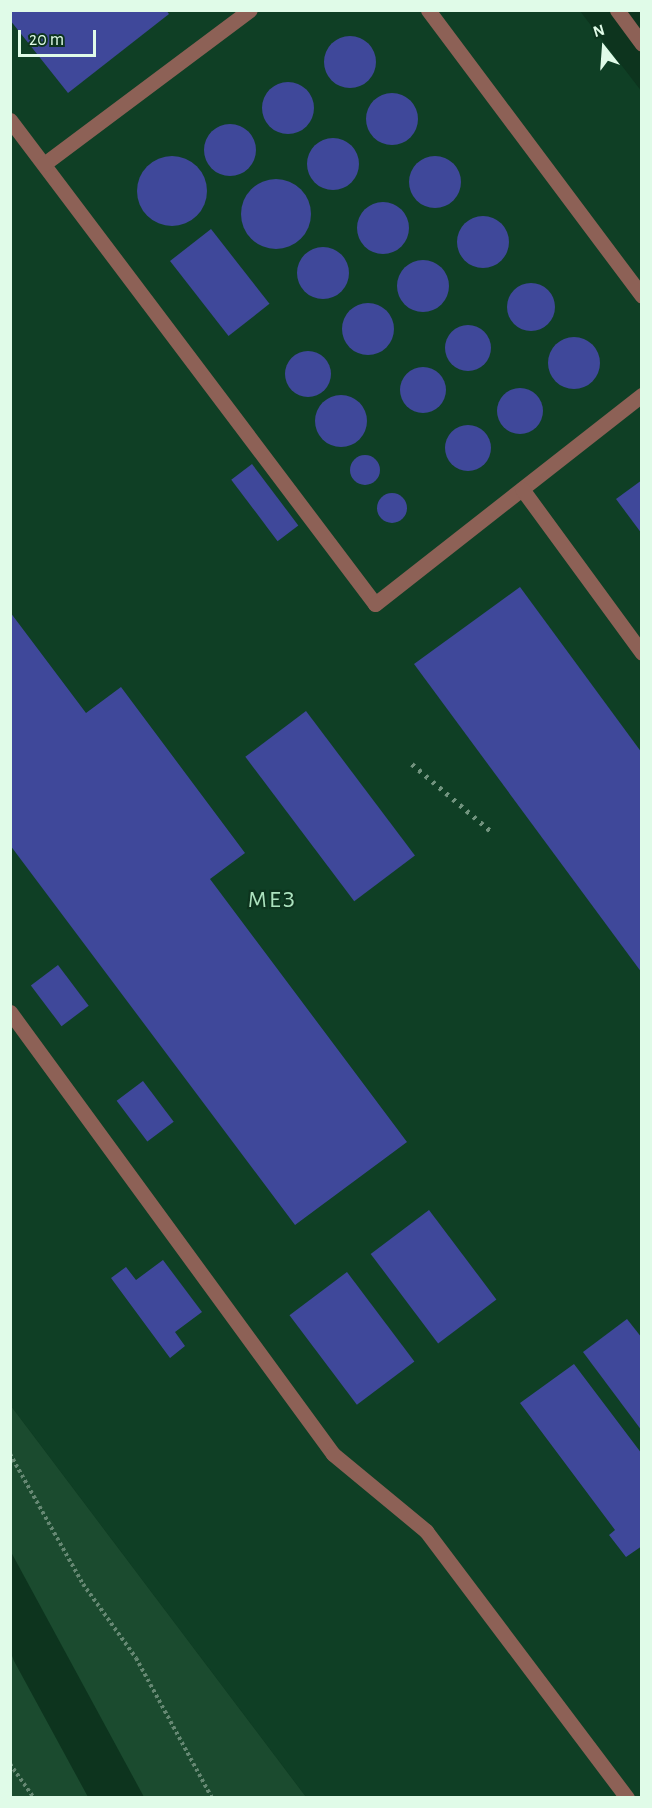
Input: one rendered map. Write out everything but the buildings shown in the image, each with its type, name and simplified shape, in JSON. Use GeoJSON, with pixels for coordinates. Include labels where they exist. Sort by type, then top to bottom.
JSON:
{"type":"FeatureCollection","features":[{"type":"Feature","properties":{"kind":"lane"},"geometry":{"type":"LineString","coordinates":[[428,10],[642,296]]}},
{"type":"Feature","properties":{"kind":"lane"},"geometry":{"type":"LineString","coordinates":[[617,10],[642,44]]}},
{"type":"Feature","properties":{"kind":"lane"},"geometry":{"type":"LineString","coordinates":[[44,164],[242,13]]}},
{"type":"Feature","properties":{"kind":"lane"},"geometry":{"type":"LineString","coordinates":[[10,120],[375,604],[642,395]]}},
{"type":"Feature","properties":{"kind":"lane"},"geometry":{"type":"LineString","coordinates":[[522,489],[642,653]]}},
{"type":"Feature","properties":{"kind":"lane"},"geometry":{"type":"LineString","coordinates":[[10,1012],[333,1454],[426,1531],[627,1797]]}},
{"type":"Feature","properties":{"kind":"path"},"geometry":{"type":"LineString","coordinates":[[10,1454],[83,1584],[136,1658],[212,1797]]}},
{"type":"Feature","properties":{"kind":"path"},"geometry":{"type":"LineString","coordinates":[[10,1764],[34,1797]]}},
{"type":"Feature","properties":{"kind":"shaded area"},"geometry":{"type":"Polygon","coordinates":[[[11,11],[580,11],[642,92],[641,1797],[306,1797],[11,1406],[11,11]]]}},
{"type":"Feature","properties":{"kind":"shaded area"},"geometry":{"type":"Polygon","coordinates":[[[10,1406],[306,1797],[144,1797],[11,1552],[10,1406]]]}},
{"type":"Feature","properties":{"kind":"shaded area"},"geometry":{"type":"Polygon","coordinates":[[[11,1653],[14,1661],[88,1797],[11,1797],[11,1653]]]}},
{"type":"Feature","properties":{"kind":"railway"},"geometry":{"type":"LineString","coordinates":[[412,764],[493,833]]}},
{"type":"Feature","properties":{"kind":"district","name":"МЕЗ"},"geometry":{"type":"Point","coordinates":[272,901]}}]}
